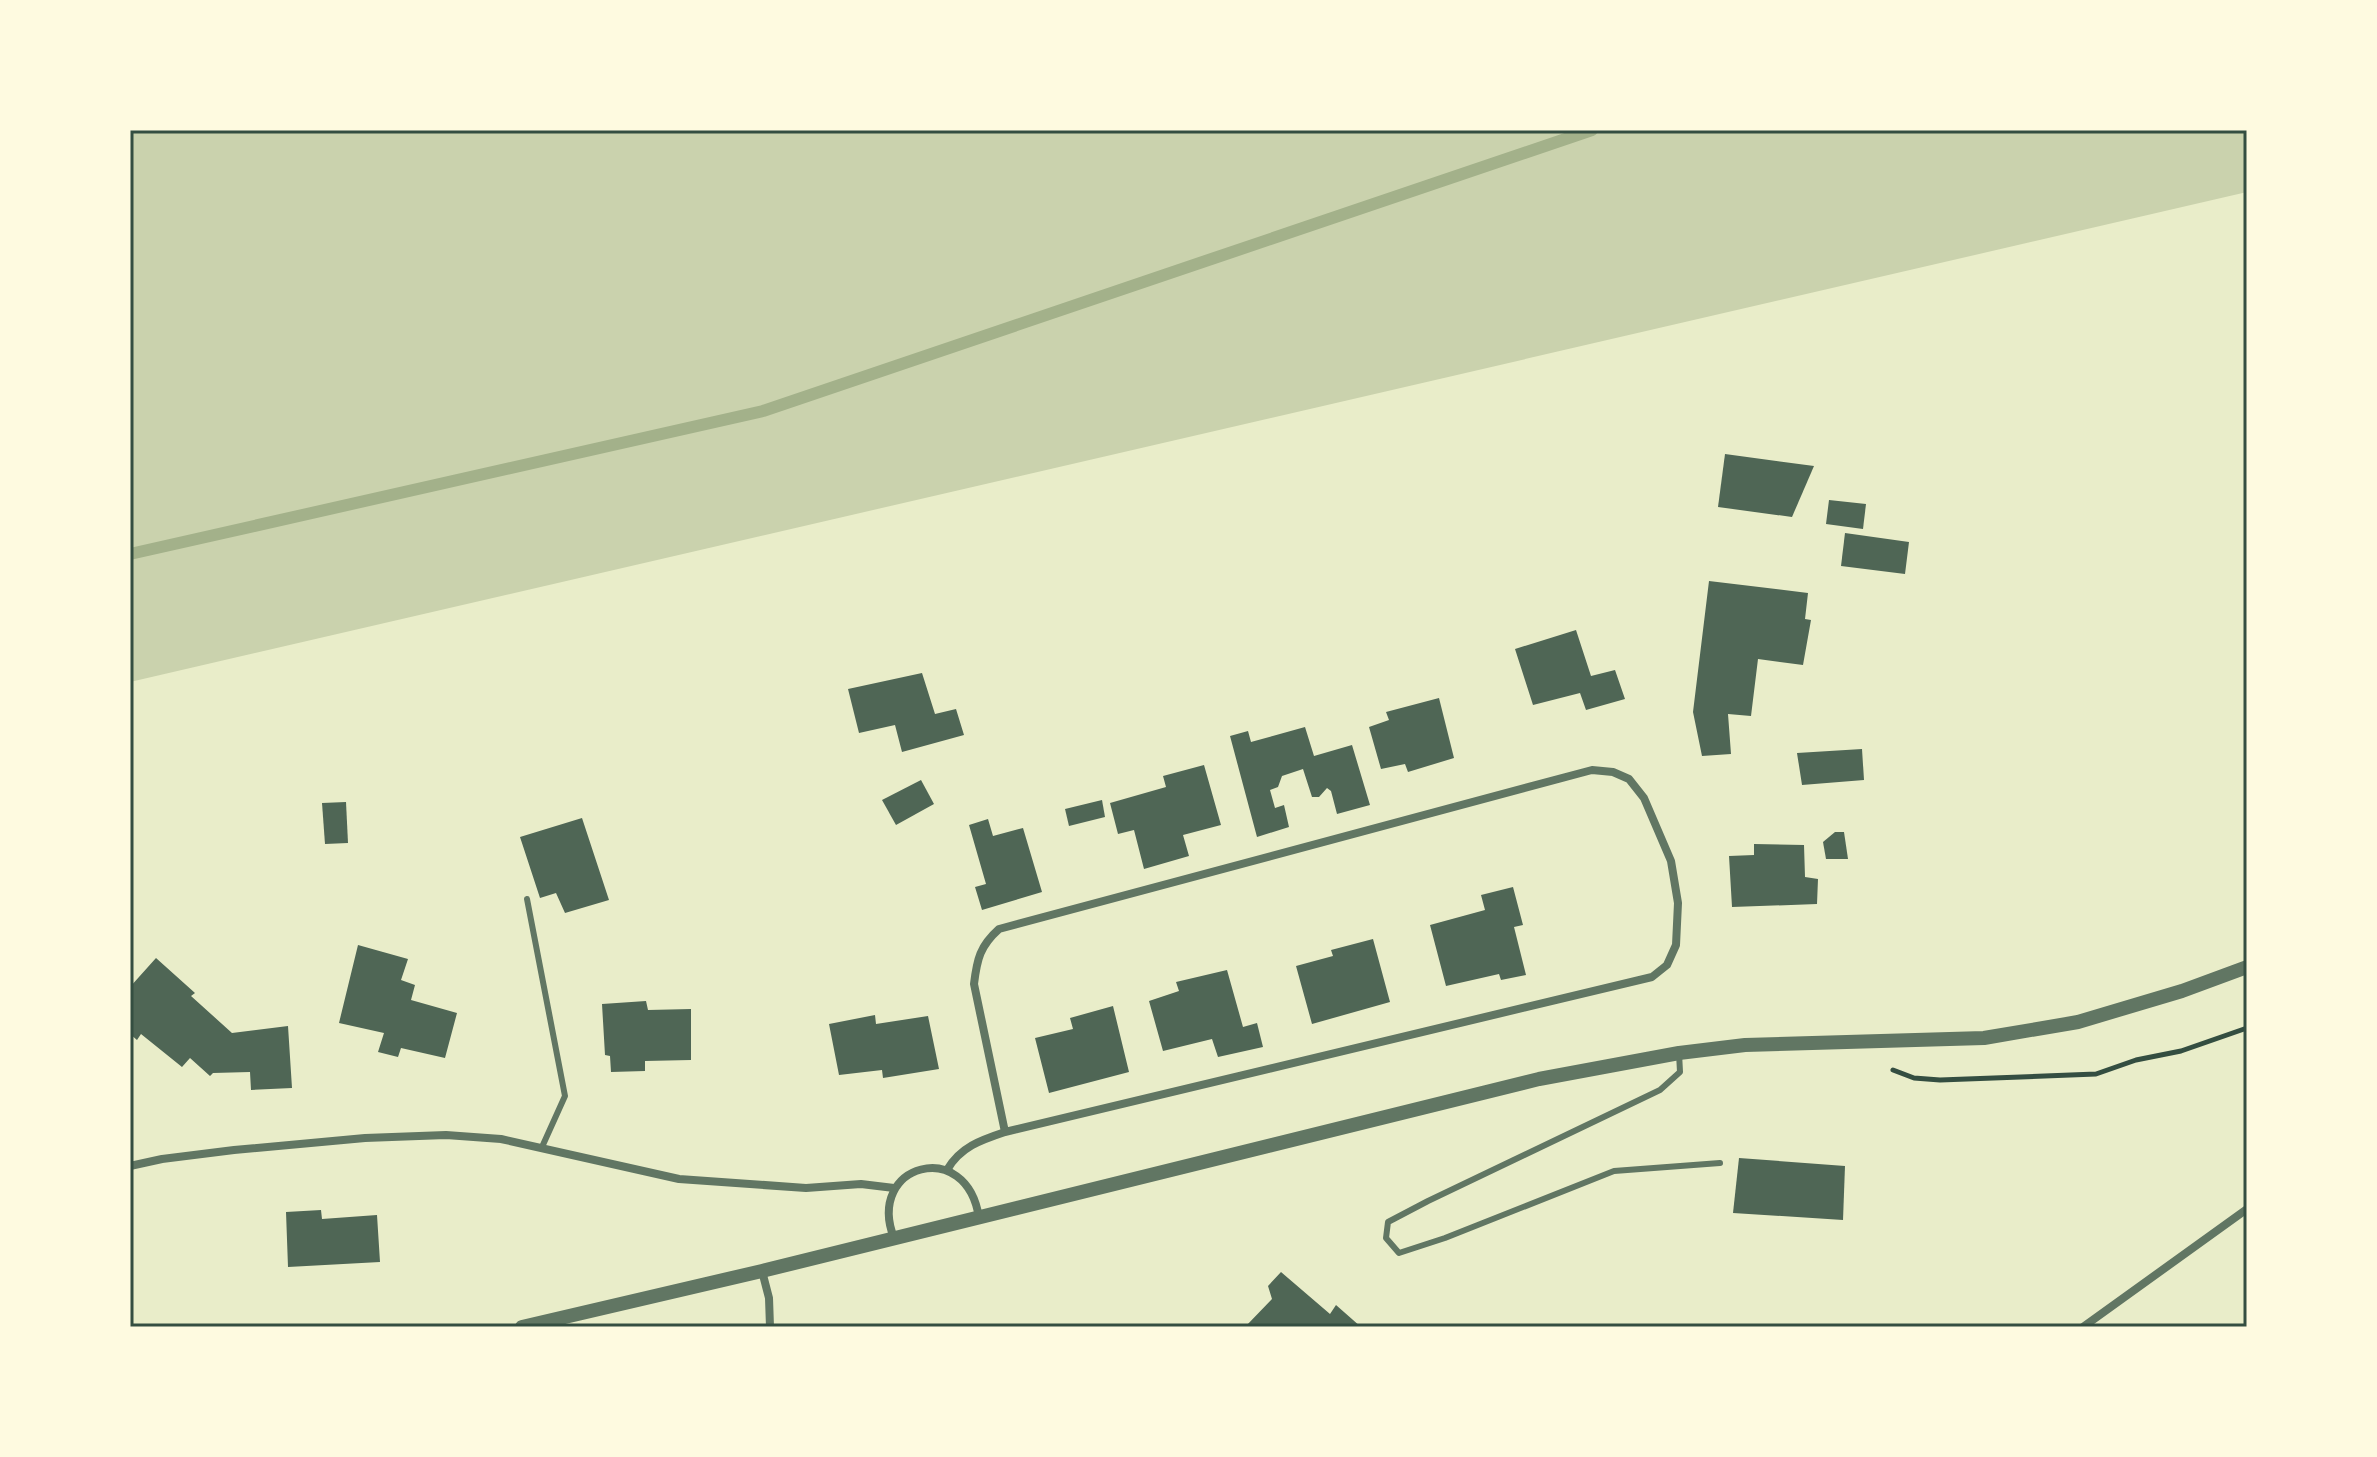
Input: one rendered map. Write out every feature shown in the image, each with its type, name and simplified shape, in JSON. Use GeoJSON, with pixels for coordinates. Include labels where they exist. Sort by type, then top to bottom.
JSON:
{"type":"FeatureCollection","features":[{"type":"Feature","properties":{"kind":"street"},"geometry":{"type":"LineString","coordinates":[[947,1170],[955,1156],[976,1142],[1005,1132],[1652,977],[1667,965],[1676,945],[1678,903],[1671,861],[1644,798],[1629,779],[1613,772],[1592,770],[999,929],[984,942],[974,984],[1005,1132]]}},
{"type":"Feature","properties":{"kind":"street"},"geometry":{"type":"LineString","coordinates":[[522,1327],[762,1271],[1539,1079],[1679,1053],[1745,1045],[1984,1038],[2078,1022],[2182,991],[2247,967]]}},
{"type":"Feature","properties":{"kind":"street"},"geometry":{"type":"LineString","coordinates":[[130,1166],[234,1150],[365,1138],[446,1135],[501,1139],[679,1179],[792,1188],[861,1184],[894,1188]]}},
{"type":"Feature","properties":{"kind":"street"},"geometry":{"type":"LineString","coordinates":[[894,1238],[887,1222],[888,1204],[894,1188],[917,1171],[932,1168],[947,1170],[960,1177],[977,1201],[979,1218]]}},
{"type":"Feature","properties":{"kind":"street"},"geometry":{"type":"LineString","coordinates":[[2083,1327],[2247,1209]]}},
{"type":"Feature","properties":{"kind":"street"},"geometry":{"type":"LineString","coordinates":[[762,1271],[769,1298],[770,1327]]}},
{"type":"Feature","properties":{"kind":"lane"},"geometry":{"type":"LineString","coordinates":[[527,899],[565,1096],[542,1147]]}},
{"type":"Feature","properties":{"kind":"lane"},"geometry":{"type":"LineString","coordinates":[[1679,1053],[1680,1072],[1660,1090],[1388,1222],[1386,1238],[1399,1253],[1614,1171],[1720,1163]]}},
{"type":"Feature","properties":{"kind":"path"},"geometry":{"type":"LineString","coordinates":[[1884,1066],[1914,1078],[1940,1080],[2096,1074],[2136,1060],[2181,1051],[2247,1028]]}},
{"type":"Feature","properties":{"kind":"green space"},"geometry":{"type":"Polygon","coordinates":[[[130,130],[2247,130],[2247,192],[130,682],[130,130]]]}},
{"type":"Feature","properties":{"kind":"building"},"geometry":{"type":"Polygon","coordinates":[[[1725,454],[1814,466],[1792,517],[1718,507],[1725,454]]]}},
{"type":"Feature","properties":{"kind":"building"},"geometry":{"type":"Polygon","coordinates":[[[1829,500],[1866,504],[1863,529],[1826,524],[1829,500]]]}},
{"type":"Feature","properties":{"kind":"building"},"geometry":{"type":"Polygon","coordinates":[[[1845,533],[1909,542],[1905,574],[1841,566],[1845,533]]]}},
{"type":"Feature","properties":{"kind":"building"},"geometry":{"type":"Polygon","coordinates":[[[1709,581],[1808,593],[1805,619],[1811,620],[1803,665],[1758,659],[1751,716],[1728,714],[1731,754],[1702,756],[1693,712],[1709,581]]]}},
{"type":"Feature","properties":{"kind":"building"},"geometry":{"type":"Polygon","coordinates":[[[1576,630],[1591,676],[1615,670],[1625,699],[1586,710],[1580,693],[1533,705],[1515,649],[1576,630]]]}},
{"type":"Feature","properties":{"kind":"building"},"geometry":{"type":"Polygon","coordinates":[[[922,673],[935,714],[956,709],[964,735],[902,752],[895,725],[859,733],[848,689],[922,673]]]}},
{"type":"Feature","properties":{"kind":"building"},"geometry":{"type":"Polygon","coordinates":[[[1439,698],[1454,758],[1408,772],[1405,764],[1381,769],[1369,727],[1389,720],[1386,712],[1439,698]]]}},
{"type":"Feature","properties":{"kind":"building"},"geometry":{"type":"Polygon","coordinates":[[[1305,727],[1314,756],[1352,745],[1370,805],[1337,814],[1331,791],[1327,788],[1319,797],[1312,797],[1303,769],[1282,776],[1278,787],[1270,790],[1275,808],[1284,805],[1289,827],[1257,837],[1230,736],[1248,731],[1251,742],[1305,727]]]}},
{"type":"Feature","properties":{"kind":"building"},"geometry":{"type":"Polygon","coordinates":[[[1862,749],[1864,780],[1802,785],[1797,753],[1862,749]]]}},
{"type":"Feature","properties":{"kind":"building"},"geometry":{"type":"Polygon","coordinates":[[[1204,765],[1221,825],[1183,835],[1189,856],[1144,869],[1134,830],[1118,834],[1110,803],[1166,787],[1163,776],[1204,765]]]}},
{"type":"Feature","properties":{"kind":"building"},"geometry":{"type":"Polygon","coordinates":[[[921,780],[934,804],[896,825],[882,800],[921,780]]]}},
{"type":"Feature","properties":{"kind":"building"},"geometry":{"type":"Polygon","coordinates":[[[1102,800],[1105,817],[1069,826],[1065,809],[1102,800]]]}},
{"type":"Feature","properties":{"kind":"building"},"geometry":{"type":"Polygon","coordinates":[[[346,802],[348,843],[325,844],[322,803],[346,802]]]}},
{"type":"Feature","properties":{"kind":"building"},"geometry":{"type":"Polygon","coordinates":[[[582,818],[609,900],[565,913],[556,893],[540,898],[520,837],[582,818]]]}},
{"type":"Feature","properties":{"kind":"building"},"geometry":{"type":"Polygon","coordinates":[[[988,819],[993,836],[1023,828],[1042,892],[982,910],[975,887],[986,884],[969,825],[988,819]]]}},
{"type":"Feature","properties":{"kind":"building"},"geometry":{"type":"Polygon","coordinates":[[[1835,832],[1844,832],[1848,859],[1826,859],[1823,842],[1835,832]]]}},
{"type":"Feature","properties":{"kind":"building"},"geometry":{"type":"Polygon","coordinates":[[[1754,844],[1804,845],[1805,877],[1818,879],[1817,904],[1732,907],[1729,856],[1754,855],[1754,844]]]}},
{"type":"Feature","properties":{"kind":"building"},"geometry":{"type":"Polygon","coordinates":[[[1513,887],[1523,925],[1514,927],[1526,975],[1501,980],[1499,974],[1446,986],[1430,925],[1485,910],[1481,895],[1513,887]]]}},
{"type":"Feature","properties":{"kind":"building"},"geometry":{"type":"Polygon","coordinates":[[[1373,939],[1390,1002],[1312,1024],[1296,966],[1333,956],[1331,950],[1373,939]]]}},
{"type":"Feature","properties":{"kind":"building"},"geometry":{"type":"Polygon","coordinates":[[[358,945],[408,959],[401,980],[415,985],[411,1000],[457,1013],[445,1058],[401,1048],[398,1057],[378,1052],[384,1033],[339,1023],[358,945]]]}},
{"type":"Feature","properties":{"kind":"building"},"geometry":{"type":"Polygon","coordinates":[[[156,958],[195,993],[191,996],[232,1033],[288,1026],[292,1088],[251,1090],[250,1072],[213,1073],[210,1076],[190,1058],[182,1067],[141,1034],[137,1040],[130,1034],[130,987],[156,958]]]}},
{"type":"Feature","properties":{"kind":"building"},"geometry":{"type":"Polygon","coordinates":[[[1227,970],[1243,1027],[1257,1023],[1263,1047],[1218,1057],[1212,1039],[1163,1051],[1149,1001],[1179,991],[1176,982],[1227,970]]]}},
{"type":"Feature","properties":{"kind":"building"},"geometry":{"type":"Polygon","coordinates":[[[646,1001],[648,1010],[691,1009],[691,1060],[645,1061],[645,1071],[611,1072],[610,1056],[605,1055],[602,1004],[646,1001]]]}},
{"type":"Feature","properties":{"kind":"building"},"geometry":{"type":"Polygon","coordinates":[[[1113,1006],[1129,1072],[1049,1093],[1035,1038],[1073,1029],[1070,1018],[1113,1006]]]}},
{"type":"Feature","properties":{"kind":"building"},"geometry":{"type":"Polygon","coordinates":[[[875,1015],[876,1024],[928,1016],[939,1069],[883,1078],[882,1070],[839,1075],[829,1024],[875,1015]]]}},
{"type":"Feature","properties":{"kind":"building"},"geometry":{"type":"Polygon","coordinates":[[[1739,1158],[1845,1166],[1843,1220],[1733,1213],[1739,1158]]]}},
{"type":"Feature","properties":{"kind":"building"},"geometry":{"type":"Polygon","coordinates":[[[321,1210],[322,1219],[377,1215],[380,1262],[288,1267],[286,1212],[321,1210]]]}},
{"type":"Feature","properties":{"kind":"building"},"geometry":{"type":"Polygon","coordinates":[[[1281,1272],[1330,1314],[1336,1305],[1361,1327],[1245,1327],[1272,1299],[1268,1286],[1281,1272]]]}},
{"type":"Feature","properties":{"kind":"waterway"},"geometry":{"type":"LineString","coordinates":[[130,554],[763,411],[1592,130]]}}]}
